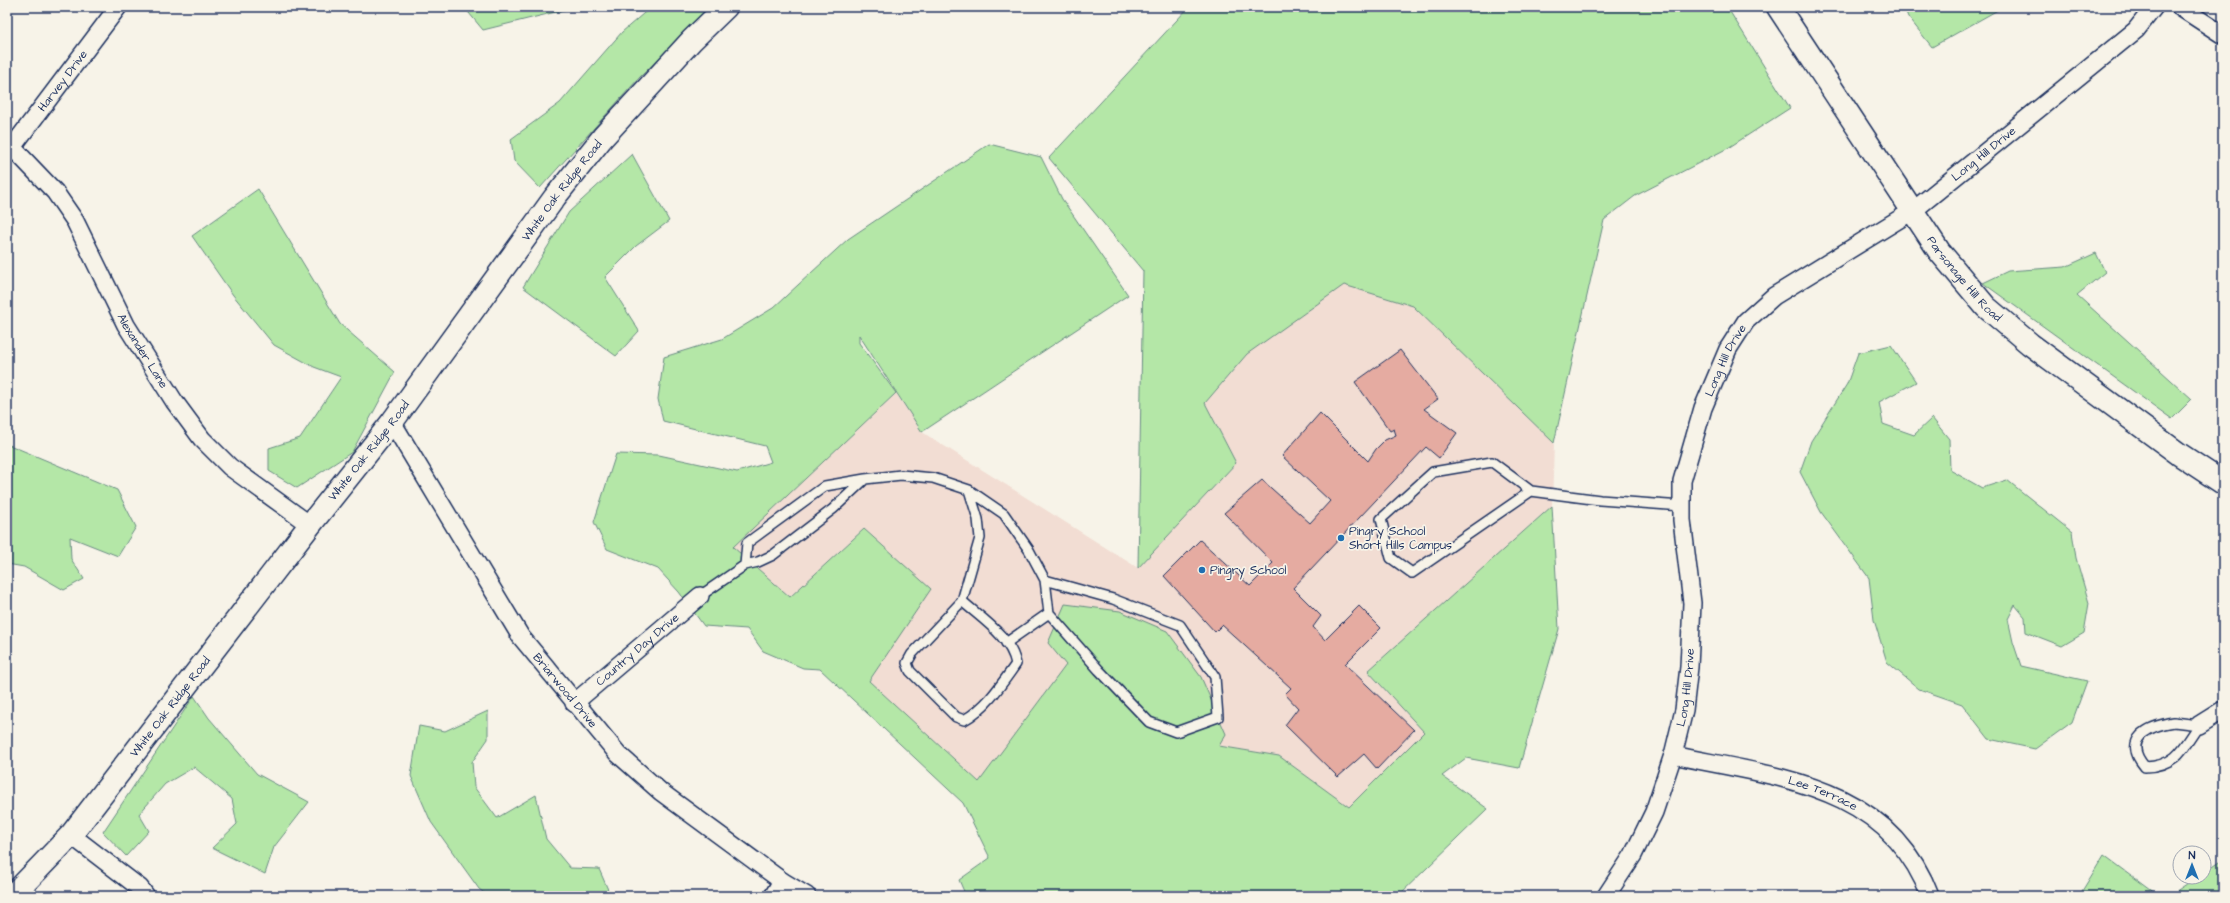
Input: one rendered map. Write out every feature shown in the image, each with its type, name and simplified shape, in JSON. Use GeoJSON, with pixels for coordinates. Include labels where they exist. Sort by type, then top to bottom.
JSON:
{"type":"FeatureCollection","features":[{"type":"Feature","properties":{"kind":"street","name":"Harvey Drive"},"geometry":{"type":"LineString","coordinates":[[10,150],[118,7]]}},
{"type":"Feature","properties":{"kind":"street","name":"White Oak Ridge Road"},"geometry":{"type":"LineString","coordinates":[[12,896],[72,835],[310,525],[392,422],[559,191],[608,132],[692,40],[726,7]]}},
{"type":"Feature","properties":{"kind":"street","name":"Parsonage Hill Road"},"geometry":{"type":"LineString","coordinates":[[1778,7],[1877,160],[1914,210],[1939,251],[1986,307],[2030,344],[2179,454],[2223,483]]}},
{"type":"Feature","properties":{"kind":"street","name":"Long Hill Drive"},"geometry":{"type":"LineString","coordinates":[[1606,896],[1633,855],[1654,812],[1673,755],[1684,710],[1689,667],[1692,603],[1682,506],[1682,481],[1703,408],[1728,349],[1746,321],[1774,296],[1914,210],[2136,30],[2154,7]]}},
{"type":"Feature","properties":{"kind":"street"},"geometry":{"type":"LineString","coordinates":[[2180,7],[2223,34]]}},
{"type":"Feature","properties":{"kind":"street","name":"Alexander Lane"},"geometry":{"type":"LineString","coordinates":[[10,150],[55,192],[75,221],[126,325],[174,401],[202,439],[230,467],[310,525]]}},
{"type":"Feature","properties":{"kind":"street","name":"Briarwood Drive"},"geometry":{"type":"LineString","coordinates":[[392,422],[469,553],[521,637],[574,703],[618,754],[661,792],[782,881],[807,896]]}},
{"type":"Feature","properties":{"kind":"street","name":"Country Day Drive"},"geometry":{"type":"LineString","coordinates":[[574,703],[700,596]]}},
{"type":"Feature","properties":{"kind":"street"},"geometry":{"type":"LineString","coordinates":[[2198,725],[2223,710]]}},
{"type":"Feature","properties":{"kind":"street","name":"Lee Terrace"},"geometry":{"type":"LineString","coordinates":[[1673,755],[1806,784],[1849,802],[1881,824],[1895,838],[1918,870],[1930,896]]}},
{"type":"Feature","properties":{"kind":"street"},"geometry":{"type":"LineString","coordinates":[[72,835],[140,888],[146,896]]}},
{"type":"Feature","properties":{"kind":"street"},"geometry":{"type":"LineString","coordinates":[[773,896],[782,881]]}},
{"type":"Feature","properties":{"kind":"lane"},"geometry":{"type":"LineString","coordinates":[[1531,491],[1412,573],[1391,558],[1381,519],[1433,472],[1492,462],[1531,491],[1600,500],[1682,506]]}},
{"type":"Feature","properties":{"kind":"lane"},"geometry":{"type":"LineString","coordinates":[[745,565],[747,543],[825,486],[901,475],[934,478],[968,490],[1004,514],[1029,550],[1045,580],[1049,613],[1099,670],[1149,722],[1176,732],[1218,717],[1215,677],[1180,624],[1113,599],[1045,580]]}},
{"type":"Feature","properties":{"kind":"lane"},"geometry":{"type":"LineString","coordinates":[[700,596],[745,565],[758,562],[773,555],[833,509],[865,479]]}},
{"type":"Feature","properties":{"kind":"lane"},"geometry":{"type":"LineString","coordinates":[[962,601],[1000,634],[1014,652],[1016,664],[1001,685],[977,712],[964,720],[956,717],[910,672],[907,663],[912,654],[962,601],[980,538],[978,519],[968,490]]}},
{"type":"Feature","properties":{"kind":"lane"},"geometry":{"type":"LineString","coordinates":[[1006,643],[1049,613]]}},
{"type":"Feature","properties":{"kind":"lane"},"geometry":{"type":"LineString","coordinates":[[2174,722],[2198,725],[2178,756],[2160,766],[2144,767],[2136,756],[2136,745],[2143,733],[2156,725],[2174,722]]}},
{"type":"Feature","properties":{"kind":"shaded area","name":"Pingry School Short Hills Campus"},"geometry":{"type":"Polygon","coordinates":[[[1344,284],[1413,306],[1554,443],[1552,506],[1368,671],[1424,732],[1349,807],[1279,756],[1210,744],[1066,665],[979,782],[869,681],[930,589],[864,529],[790,597],[733,547],[896,393],[922,432],[1138,568],[1236,463],[1205,403],[1247,354],[1344,284]]]}},
{"type":"Feature","properties":{"kind":"green space"},"geometry":{"type":"Polygon","coordinates":[[[464,7],[576,7],[483,30],[464,7]]]}},
{"type":"Feature","properties":{"kind":"green space"},"geometry":{"type":"Polygon","coordinates":[[[651,7],[712,7],[640,77],[540,188],[514,161],[511,139],[560,103],[622,32],[651,7]]]}},
{"type":"Feature","properties":{"kind":"green space"},"geometry":{"type":"Polygon","coordinates":[[[1189,7],[1727,7],[1790,108],[1728,148],[1635,196],[1604,220],[1554,443],[1413,306],[1344,285],[1247,354],[1205,403],[1236,463],[1138,568],[1143,271],[1049,158],[1189,7]]]}},
{"type":"Feature","properties":{"kind":"green space"},"geometry":{"type":"Polygon","coordinates":[[[1904,7],[2003,7],[1932,47],[1908,17],[1904,7]]]}},
{"type":"Feature","properties":{"kind":"green space"},"geometry":{"type":"Polygon","coordinates":[[[989,144],[1041,157],[1062,199],[1128,295],[922,432],[859,335],[859,343],[896,393],[733,547],[790,597],[864,529],[931,589],[869,681],[979,782],[1066,665],[1048,643],[1065,604],[1120,611],[1167,631],[1201,677],[1226,734],[1219,746],[1279,756],[1349,807],[1424,732],[1368,671],[1552,506],[1559,629],[1519,768],[1466,758],[1442,776],[1488,809],[1398,896],[966,896],[959,880],[990,858],[963,803],[820,669],[803,668],[763,651],[747,629],[704,626],[679,592],[658,569],[607,549],[594,522],[616,454],[659,455],[737,472],[771,462],[765,446],[663,421],[658,399],[664,357],[722,339],[773,308],[848,239],[989,144]]]}},
{"type":"Feature","properties":{"kind":"green space"},"geometry":{"type":"Polygon","coordinates":[[[632,154],[669,221],[636,246],[605,277],[639,331],[616,356],[523,287],[569,212],[632,154]]]}},
{"type":"Feature","properties":{"kind":"green space"},"geometry":{"type":"Polygon","coordinates":[[[258,189],[340,324],[395,372],[352,452],[297,488],[269,471],[269,448],[300,438],[341,377],[314,367],[274,345],[233,295],[192,236],[258,189]]]}},
{"type":"Feature","properties":{"kind":"green space"},"geometry":{"type":"Polygon","coordinates":[[[2096,253],[2105,272],[2077,295],[2192,399],[2172,419],[1983,283],[2008,271],[2065,267],[2096,253]]]}},
{"type":"Feature","properties":{"kind":"green space"},"geometry":{"type":"Polygon","coordinates":[[[1891,345],[1916,382],[1879,402],[1883,424],[1914,435],[1932,418],[1949,439],[1950,470],[1982,488],[2007,480],[2072,532],[2076,558],[2089,603],[2084,633],[2062,646],[2026,632],[2025,617],[2015,605],[2008,619],[2013,642],[2021,666],[2087,681],[2072,722],[2035,749],[1989,739],[1962,704],[1919,689],[1887,662],[1874,620],[1869,578],[1821,512],[1800,472],[1811,441],[1847,384],[1858,353],[1891,345]]]}},
{"type":"Feature","properties":{"kind":"green space"},"geometry":{"type":"Polygon","coordinates":[[[7,444],[117,490],[136,527],[118,556],[70,537],[71,559],[84,579],[64,590],[24,567],[7,564],[7,444]]]}},
{"type":"Feature","properties":{"kind":"green space"},"geometry":{"type":"Polygon","coordinates":[[[194,696],[209,718],[257,774],[309,802],[274,847],[265,874],[212,848],[237,824],[232,799],[194,767],[165,784],[139,814],[149,831],[126,856],[103,832],[194,696]]]}},
{"type":"Feature","properties":{"kind":"green space"},"geometry":{"type":"Polygon","coordinates":[[[488,711],[488,739],[472,762],[474,787],[497,818],[536,795],[546,839],[570,868],[599,869],[609,892],[600,896],[488,896],[479,889],[431,822],[411,776],[419,726],[445,731],[488,711]]]}},
{"type":"Feature","properties":{"kind":"green space"},"geometry":{"type":"Polygon","coordinates":[[[2104,855],[2159,896],[2079,896],[2104,855]]]}},
{"type":"Feature","properties":{"kind":"green space"},"geometry":{"type":"Polygon","coordinates":[[[2223,859],[2223,896],[2169,896],[2185,885],[2212,885],[2212,867],[2223,859]]]}},
{"type":"Feature","properties":{"kind":"building","name":"Pingry School"},"geometry":{"type":"Polygon","coordinates":[[[1400,350],[1438,399],[1424,409],[1457,433],[1439,458],[1426,447],[1293,588],[1321,616],[1313,627],[1325,640],[1359,606],[1381,628],[1345,664],[1414,730],[1377,769],[1364,754],[1338,777],[1285,725],[1298,708],[1285,694],[1291,688],[1222,625],[1215,632],[1164,576],[1200,540],[1250,586],[1273,563],[1224,513],[1262,480],[1310,523],[1330,501],[1282,456],[1320,413],[1368,461],[1376,449],[1385,440],[1396,435],[1394,429],[1390,431],[1355,382],[1400,350]]]}},
{"type":"Feature","properties":{"kind":"place","name":"Pingry School Short Hills Campus"},"geometry":{"type":"Point","coordinates":[1341,538]}},
{"type":"Feature","properties":{"kind":"place","name":"Pingry School"},"geometry":{"type":"Point","coordinates":[1202,570]}}]}
